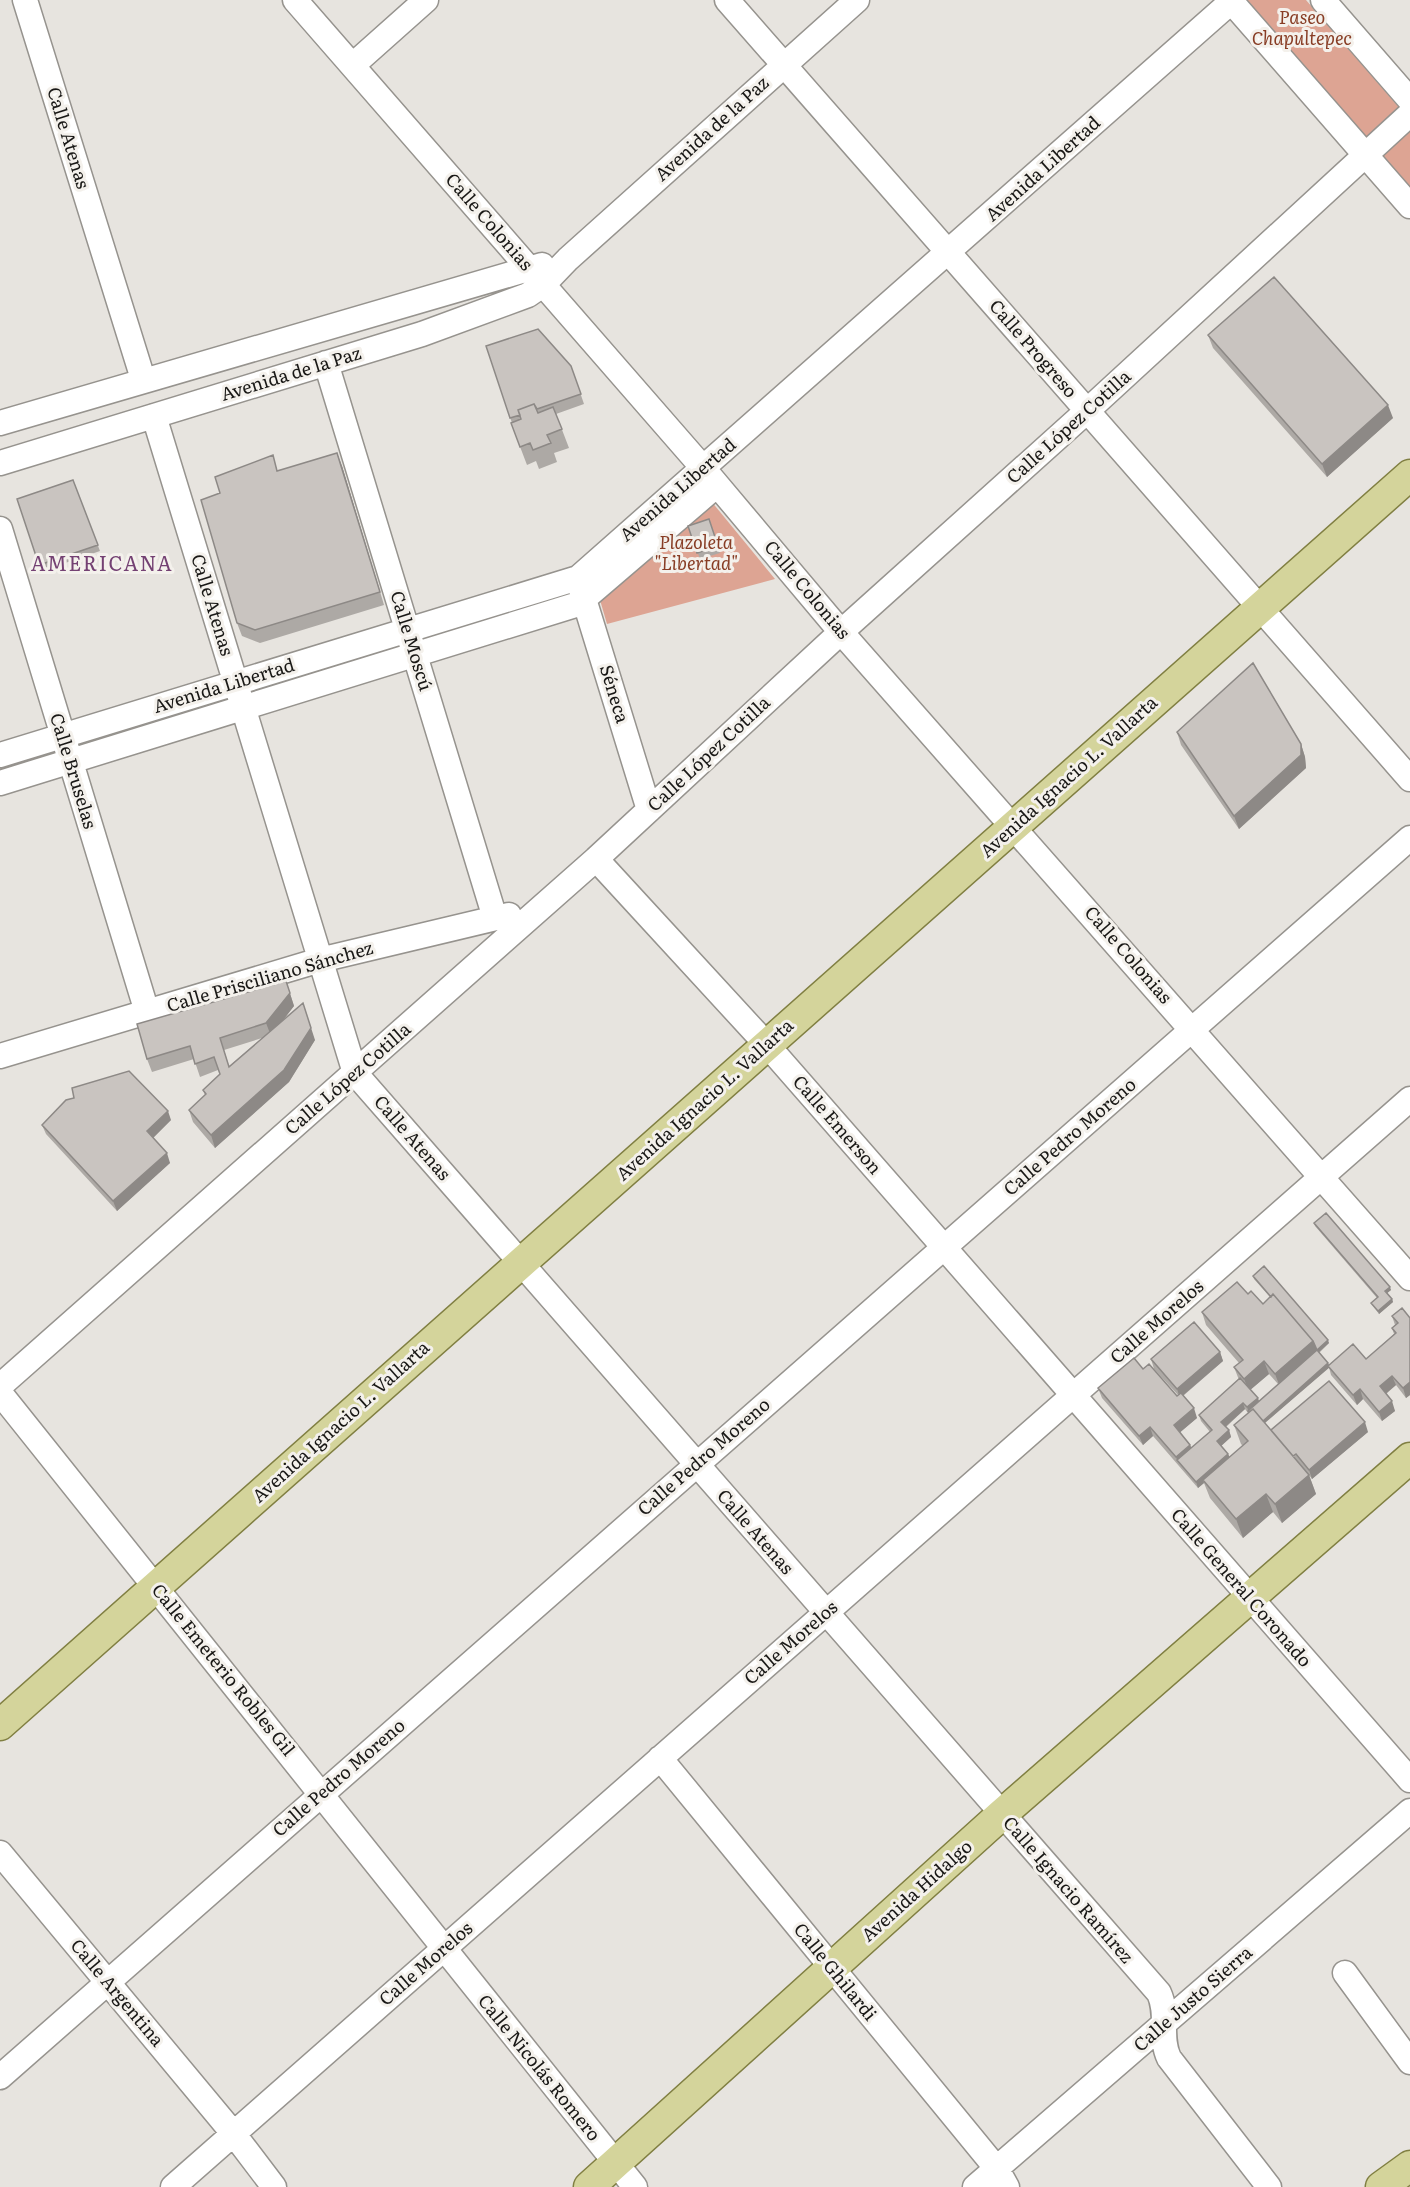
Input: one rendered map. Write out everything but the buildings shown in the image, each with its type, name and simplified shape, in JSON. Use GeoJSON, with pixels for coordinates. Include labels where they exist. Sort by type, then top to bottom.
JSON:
{"type":"FeatureCollection","features":[{"type":"Feature","properties":{"kind":"main road","name":"Avenida Ignacio L. Vallarta"},"geometry":{"type":"LineString","coordinates":[[0,1725],[1410,475]]}},
{"type":"Feature","properties":{"kind":"main road","name":"Avenida Hidalgo"},"geometry":{"type":"LineString","coordinates":[[589,2187],[1002,1815],[1410,1458]]}},
{"type":"Feature","properties":{"kind":"main road"},"geometry":{"type":"LineString","coordinates":[[1381,2187],[1410,2166]]}},
{"type":"Feature","properties":{"kind":"street","name":"Calle Atenas"},"geometry":{"type":"LineString","coordinates":[[25,0],[143,379]]}},
{"type":"Feature","properties":{"kind":"street","name":"Calle Colonias"},"geometry":{"type":"LineString","coordinates":[[296,0],[710,476],[841,632],[1410,1278]]}},
{"type":"Feature","properties":{"kind":"street"},"geometry":{"type":"LineString","coordinates":[[353,65],[426,0]]}},
{"type":"Feature","properties":{"kind":"street","name":"Calle Progreso"},"geometry":{"type":"LineString","coordinates":[[727,0],[1410,779]]}},
{"type":"Feature","properties":{"kind":"street","name":"Avenida de la Paz"},"geometry":{"type":"LineString","coordinates":[[0,423],[143,379],[412,304],[536,276],[568,259],[857,0]]}},
{"type":"Feature","properties":{"kind":"street"},"geometry":{"type":"LineString","coordinates":[[1323,0],[1410,100]]}},
{"type":"Feature","properties":{"kind":"street"},"geometry":{"type":"LineString","coordinates":[[1231,1],[1410,206]]}},
{"type":"Feature","properties":{"kind":"street","name":"Avenida Libertad"},"geometry":{"type":"LineString","coordinates":[[0,783],[415,656],[582,593],[948,253],[1231,1]]}},
{"type":"Feature","properties":{"kind":"street","name":"Calle López Cotilla"},"geometry":{"type":"LineString","coordinates":[[0,1386],[596,860],[841,632],[1087,411],[1410,114]]}},
{"type":"Feature","properties":{"kind":"street","name":"Avenida de la Paz"},"geometry":{"type":"LineString","coordinates":[[0,463],[422,334],[528,295],[536,276]]}},
{"type":"Feature","properties":{"kind":"street","name":"Calle Moscú"},"geometry":{"type":"LineString","coordinates":[[326,363],[495,918]]}},
{"type":"Feature","properties":{"kind":"street","name":"Calle Atenas"},"geometry":{"type":"LineString","coordinates":[[154,416],[355,1073],[826,1613]]}},
{"type":"Feature","properties":{"kind":"street","name":"Calle Bruselas"},"geometry":{"type":"LineString","coordinates":[[0,529],[147,1012]]}},
{"type":"Feature","properties":{"kind":"street","name":"Avenida Libertad"},"geometry":{"type":"LineString","coordinates":[[0,754],[407,630],[582,593]]}},
{"type":"Feature","properties":{"kind":"street","name":"Séneca"},"geometry":{"type":"LineString","coordinates":[[582,593],[649,810]]}},
{"type":"Feature","properties":{"kind":"street","name":"Calle Pedro Moreno"},"geometry":{"type":"LineString","coordinates":[[0,2077],[1410,838]]}},
{"type":"Feature","properties":{"kind":"street","name":"Calle Emerson"},"geometry":{"type":"LineString","coordinates":[[596,860],[767,1045],[1073,1395]]}},
{"type":"Feature","properties":{"kind":"street","name":"Calle Prisciliano Sánchez"},"geometry":{"type":"LineString","coordinates":[[0,1056],[320,960],[542,907]]}},
{"type":"Feature","properties":{"kind":"street","name":"Calle Morelos"},"geometry":{"type":"LineString","coordinates":[[173,2187],[1410,1099]]}},
{"type":"Feature","properties":{"kind":"street","name":"Calle Emeterio Robles Gil"},"geometry":{"type":"LineString","coordinates":[[0,1393],[322,1793],[443,1949]]}},
{"type":"Feature","properties":{"kind":"street","name":"Calle General Coronado"},"geometry":{"type":"LineString","coordinates":[[1073,1395],[1410,1780]]}},
{"type":"Feature","properties":{"kind":"street","name":"Calle Ignacio Ramírez"},"geometry":{"type":"LineString","coordinates":[[826,1613],[1159,1993],[1165,2013],[1163,2038],[1169,2058],[1269,2187]]}},
{"type":"Feature","properties":{"kind":"street","name":"Calle Ghilardi"},"geometry":{"type":"LineString","coordinates":[[660,1758],[1002,2178]]}},
{"type":"Feature","properties":{"kind":"street","name":"Calle Justo Sierra"},"geometry":{"type":"LineString","coordinates":[[975,2187],[1002,2178],[1164,2024],[1410,1811]]}},
{"type":"Feature","properties":{"kind":"street","name":"Calle Argentina"},"geometry":{"type":"LineString","coordinates":[[0,1853],[233,2133],[274,2187]]}},
{"type":"Feature","properties":{"kind":"street","name":"Calle Nicolás Romero"},"geometry":{"type":"LineString","coordinates":[[443,1949],[635,2187]]}},
{"type":"Feature","properties":{"kind":"street"},"geometry":{"type":"LineString","coordinates":[[1345,1973],[1410,2062]]}},
{"type":"Feature","properties":{"kind":"green space","name":"Paseo Chapultepec"},"geometry":{"type":"Polygon","coordinates":[[[1247,0],[1306,0],[1410,120],[1410,188],[1247,0]]]}},
{"type":"Feature","properties":{"kind":"green space","name":"Plazoleta \"Libertad\""},"geometry":{"type":"Polygon","coordinates":[[[702,490],[775,579],[607,624],[598,593],[702,490]]]}},
{"type":"Feature","properties":{"kind":"district","name":"AMERICANA"},"geometry":{"type":"Point","coordinates":[102,564]}}]}
